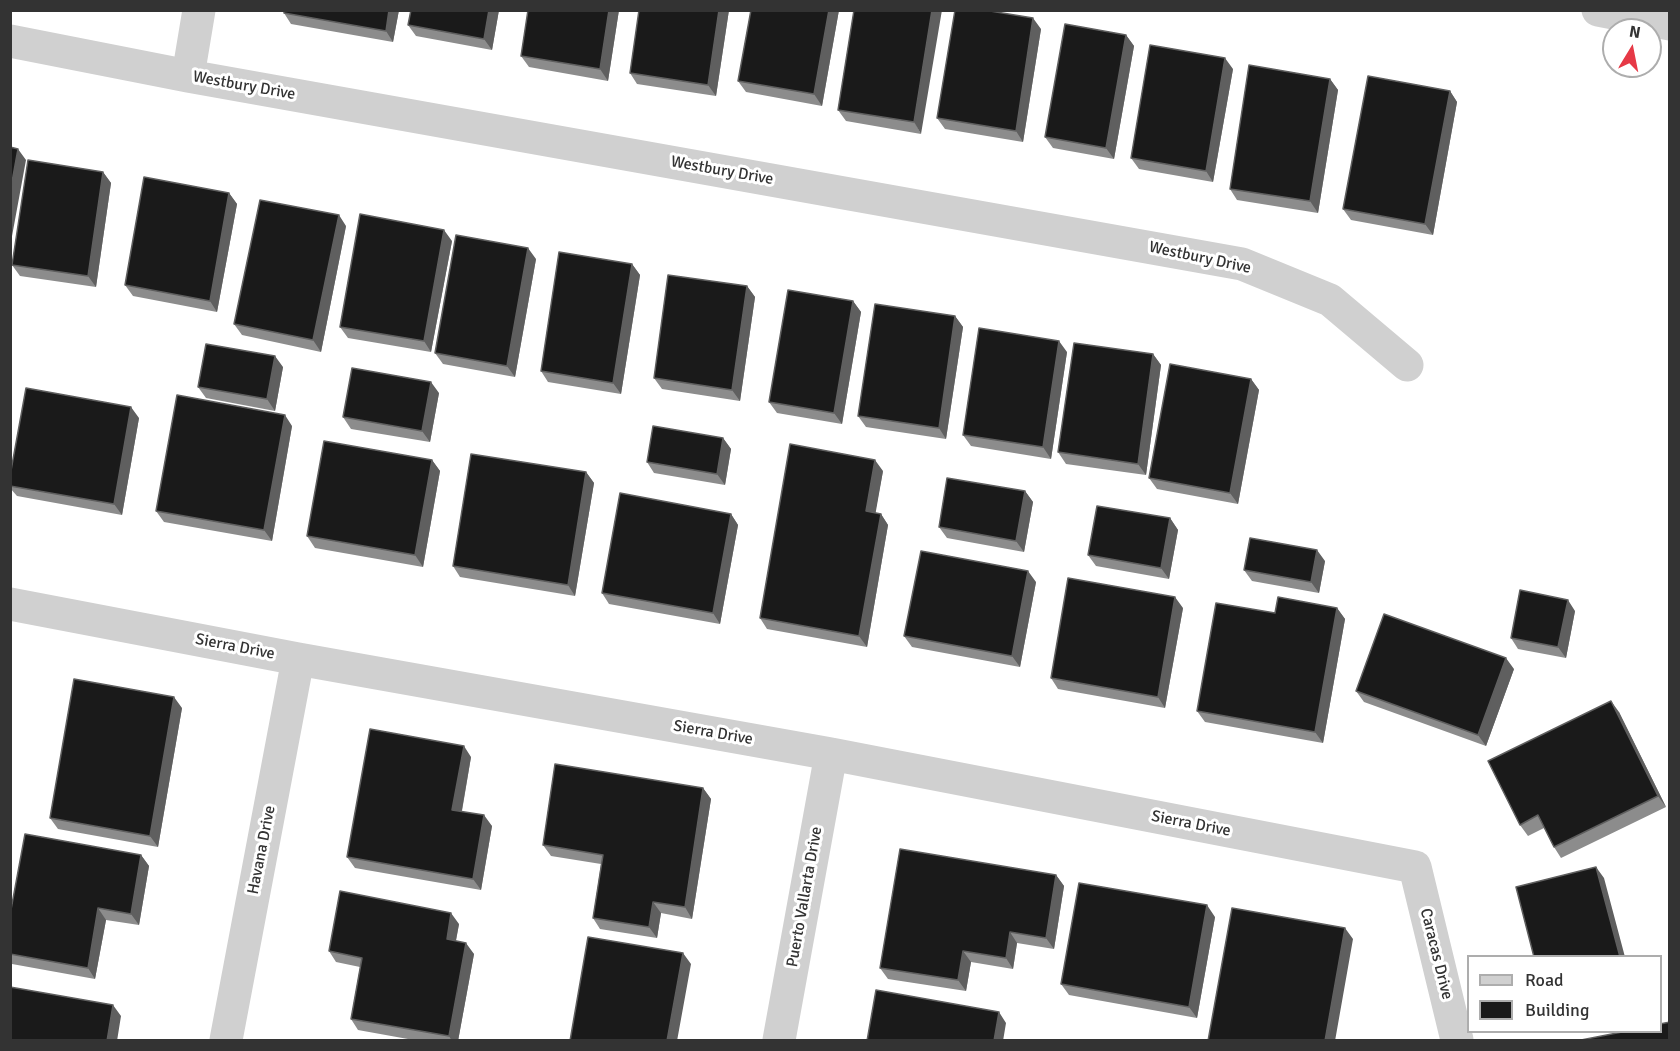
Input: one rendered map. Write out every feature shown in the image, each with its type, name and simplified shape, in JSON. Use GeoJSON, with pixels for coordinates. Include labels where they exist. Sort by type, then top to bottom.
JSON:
{"type":"FeatureCollection","features":[{"type":"Feature","properties":{"kind":"street"},"geometry":{"type":"LineString","coordinates":[[188,76],[199,10]]}},
{"type":"Feature","properties":{"kind":"street"},"geometry":{"type":"LineString","coordinates":[[1598,10],[1670,24]]}},
{"type":"Feature","properties":{"kind":"street","name":"Westbury Drive"},"geometry":{"type":"LineString","coordinates":[[10,41],[188,76],[1242,264],[1330,300],[1407,365]]}},
{"type":"Feature","properties":{"kind":"street","name":"Sierra Drive"},"geometry":{"type":"LineString","coordinates":[[10,604],[298,659],[831,754],[1415,867]]}},
{"type":"Feature","properties":{"kind":"street","name":"Havana Drive"},"geometry":{"type":"LineString","coordinates":[[226,1041],[298,659]]}},
{"type":"Feature","properties":{"kind":"street","name":"Puerto Vallarta Drive"},"geometry":{"type":"LineString","coordinates":[[779,1041],[831,754]]}},
{"type":"Feature","properties":{"kind":"street","name":"Caracas Drive"},"geometry":{"type":"LineString","coordinates":[[1415,867],[1457,1041]]}},
{"type":"Feature","properties":{"kind":"building"},"geometry":{"type":"Polygon","coordinates":[[[284,10],[389,10],[386,31],[284,13],[284,10]]]}},
{"type":"Feature","properties":{"kind":"building"},"geometry":{"type":"Polygon","coordinates":[[[411,10],[489,10],[484,39],[408,25],[411,10]]]}},
{"type":"Feature","properties":{"kind":"building"},"geometry":{"type":"Polygon","coordinates":[[[528,10],[609,10],[600,69],[521,56],[528,10]]]}},
{"type":"Feature","properties":{"kind":"building"},"geometry":{"type":"Polygon","coordinates":[[[639,10],[719,10],[708,85],[630,73],[639,10]]]}},
{"type":"Feature","properties":{"kind":"building"},"geometry":{"type":"Polygon","coordinates":[[[751,10],[829,10],[814,94],[738,81],[751,10]]]}},
{"type":"Feature","properties":{"kind":"building"},"geometry":{"type":"Polygon","coordinates":[[[854,10],[932,10],[914,122],[838,110],[854,10]]]}},
{"type":"Feature","properties":{"kind":"building"},"geometry":{"type":"Polygon","coordinates":[[[955,10],[984,10],[1033,18],[1016,131],[937,118],[955,10]]]}},
{"type":"Feature","properties":{"kind":"building"},"geometry":{"type":"Polygon","coordinates":[[[1065,24],[1126,35],[1106,148],[1045,137],[1065,24]]]}},
{"type":"Feature","properties":{"kind":"building"},"geometry":{"type":"Polygon","coordinates":[[[1150,45],[1225,58],[1206,171],[1131,158],[1150,45]]]}},
{"type":"Feature","properties":{"kind":"building"},"geometry":{"type":"Polygon","coordinates":[[[1249,65],[1330,79],[1310,201],[1230,189],[1249,65]]]}},
{"type":"Feature","properties":{"kind":"building"},"geometry":{"type":"Polygon","coordinates":[[[1368,76],[1450,91],[1425,224],[1343,209],[1368,76]]]}},
{"type":"Feature","properties":{"kind":"building"},"geometry":{"type":"Polygon","coordinates":[[[10,147],[18,149],[10,193],[10,147]]]}},
{"type":"Feature","properties":{"kind":"building"},"geometry":{"type":"Polygon","coordinates":[[[28,160],[103,172],[88,276],[12,265],[28,160]]]}},
{"type":"Feature","properties":{"kind":"building"},"geometry":{"type":"Polygon","coordinates":[[[144,177],[229,193],[210,301],[125,285],[144,177]]]}},
{"type":"Feature","properties":{"kind":"building"},"geometry":{"type":"Polygon","coordinates":[[[260,200],[339,215],[313,340],[234,324],[260,200]]]}},
{"type":"Feature","properties":{"kind":"building"},"geometry":{"type":"Polygon","coordinates":[[[360,214],[444,230],[424,341],[340,327],[360,214]]]}},
{"type":"Feature","properties":{"kind":"building"},"geometry":{"type":"Polygon","coordinates":[[[456,235],[528,248],[507,366],[435,353],[456,235]]]}},
{"type":"Feature","properties":{"kind":"building"},"geometry":{"type":"Polygon","coordinates":[[[559,252],[632,264],[613,383],[541,371],[559,252]]]}},
{"type":"Feature","properties":{"kind":"building"},"geometry":{"type":"Polygon","coordinates":[[[668,275],[747,286],[732,390],[654,378],[668,275]]]}},
{"type":"Feature","properties":{"kind":"building"},"geometry":{"type":"Polygon","coordinates":[[[788,290],[853,301],[834,413],[769,402],[788,290]]]}},
{"type":"Feature","properties":{"kind":"building"},"geometry":{"type":"Polygon","coordinates":[[[875,304],[955,316],[939,428],[858,416],[875,304]]]}},
{"type":"Feature","properties":{"kind":"building"},"geometry":{"type":"Polygon","coordinates":[[[979,328],[1059,341],[1043,447],[963,435],[979,328]]]}},
{"type":"Feature","properties":{"kind":"building"},"geometry":{"type":"Polygon","coordinates":[[[1074,343],[1153,354],[1138,464],[1058,452],[1074,343]]]}},
{"type":"Feature","properties":{"kind":"building"},"geometry":{"type":"Polygon","coordinates":[[[206,344],[275,356],[267,399],[198,387],[206,344]]]}},
{"type":"Feature","properties":{"kind":"building"},"geometry":{"type":"Polygon","coordinates":[[[1170,364],[1251,379],[1230,493],[1149,478],[1170,364]]]}},
{"type":"Feature","properties":{"kind":"building"},"geometry":{"type":"Polygon","coordinates":[[[352,368],[431,382],[422,431],[343,417],[352,368]]]}},
{"type":"Feature","properties":{"kind":"building"},"geometry":{"type":"Polygon","coordinates":[[[26,388],[131,407],[114,504],[10,486],[26,388]]]}},
{"type":"Feature","properties":{"kind":"building"},"geometry":{"type":"Polygon","coordinates":[[[177,395],[285,415],[264,530],[156,511],[177,395]]]}},
{"type":"Feature","properties":{"kind":"building"},"geometry":{"type":"Polygon","coordinates":[[[653,426],[723,438],[717,474],[647,462],[653,426]]]}},
{"type":"Feature","properties":{"kind":"building"},"geometry":{"type":"Polygon","coordinates":[[[324,441],[432,460],[415,555],[307,536],[324,441]]]}},
{"type":"Feature","properties":{"kind":"building"},"geometry":{"type":"Polygon","coordinates":[[[790,444],[875,460],[866,511],[881,514],[859,636],[760,618],[790,444]]]}},
{"type":"Feature","properties":{"kind":"building"},"geometry":{"type":"Polygon","coordinates":[[[471,454],[586,472],[568,585],[453,566],[471,454]]]}},
{"type":"Feature","properties":{"kind":"building"},"geometry":{"type":"Polygon","coordinates":[[[947,478],[1025,491],[1016,541],[939,527],[947,478]]]}},
{"type":"Feature","properties":{"kind":"building"},"geometry":{"type":"Polygon","coordinates":[[[620,493],[731,514],[713,613],[602,593],[620,493]]]}},
{"type":"Feature","properties":{"kind":"building"},"geometry":{"type":"Polygon","coordinates":[[[1097,506],[1170,518],[1161,568],[1088,555],[1097,506]]]}},
{"type":"Feature","properties":{"kind":"building"},"geometry":{"type":"Polygon","coordinates":[[[1250,538],[1317,550],[1311,582],[1244,570],[1250,538]]]}},
{"type":"Feature","properties":{"kind":"building"},"geometry":{"type":"Polygon","coordinates":[[[921,551],[1028,571],[1012,656],[904,636],[921,551]]]}},
{"type":"Feature","properties":{"kind":"building"},"geometry":{"type":"Polygon","coordinates":[[[1068,578],[1175,597],[1158,697],[1051,678],[1068,578]]]}},
{"type":"Feature","properties":{"kind":"building"},"geometry":{"type":"Polygon","coordinates":[[[1520,590],[1568,600],[1558,647],[1511,638],[1520,590]]]}},
{"type":"Feature","properties":{"kind":"building"},"geometry":{"type":"Polygon","coordinates":[[[1278,597],[1337,608],[1315,732],[1197,711],[1216,603],[1275,613],[1278,597]]]}},
{"type":"Feature","properties":{"kind":"building"},"geometry":{"type":"Polygon","coordinates":[[[1384,614],[1506,658],[1478,735],[1356,691],[1384,614]]]}},
{"type":"Feature","properties":{"kind":"building"},"geometry":{"type":"Polygon","coordinates":[[[74,679],[174,697],[150,836],[50,818],[74,679]]]}},
{"type":"Feature","properties":{"kind":"building"},"geometry":{"type":"Polygon","coordinates":[[[1611,701],[1658,796],[1554,847],[1538,815],[1520,825],[1488,761],[1611,701]]]}},
{"type":"Feature","properties":{"kind":"building"},"geometry":{"type":"Polygon","coordinates":[[[370,729],[464,746],[452,810],[484,815],[473,879],[347,857],[370,729]]]}},
{"type":"Feature","properties":{"kind":"building"},"geometry":{"type":"Polygon","coordinates":[[[555,764],[703,788],[685,907],[653,902],[649,927],[593,918],[603,855],[543,845],[555,764]]]}},
{"type":"Feature","properties":{"kind":"building"},"geometry":{"type":"Polygon","coordinates":[[[25,834],[141,855],[131,914],[98,908],[88,968],[10,954],[10,915],[25,834]]]}},
{"type":"Feature","properties":{"kind":"building"},"geometry":{"type":"Polygon","coordinates":[[[900,849],[1056,875],[1046,938],[1010,932],[1006,958],[963,951],[958,980],[880,968],[900,849]]]}},
{"type":"Feature","properties":{"kind":"building"},"geometry":{"type":"Polygon","coordinates":[[[1596,867],[1619,955],[1533,955],[1516,887],[1596,867]]]}},
{"type":"Feature","properties":{"kind":"building"},"geometry":{"type":"Polygon","coordinates":[[[1079,883],[1207,905],[1189,1007],[1061,984],[1079,883]]]}},
{"type":"Feature","properties":{"kind":"building"},"geometry":{"type":"Polygon","coordinates":[[[340,891],[451,913],[447,939],[466,943],[449,1036],[351,1019],[362,958],[329,951],[340,891]]]}},
{"type":"Feature","properties":{"kind":"building"},"geometry":{"type":"Polygon","coordinates":[[[1232,908],[1345,928],[1325,1041],[1208,1041],[1232,908]]]}},
{"type":"Feature","properties":{"kind":"building"},"geometry":{"type":"Polygon","coordinates":[[[588,937],[683,953],[667,1041],[570,1041],[588,937]]]}},
{"type":"Feature","properties":{"kind":"building"},"geometry":{"type":"Polygon","coordinates":[[[10,987],[113,1005],[107,1041],[10,1041],[10,987]]]}},
{"type":"Feature","properties":{"kind":"building"},"geometry":{"type":"Polygon","coordinates":[[[876,990],[999,1012],[994,1041],[867,1041],[876,990]]]}},
{"type":"Feature","properties":{"kind":"building"},"geometry":{"type":"Polygon","coordinates":[[[1670,1022],[1670,1041],[1576,1041],[1617,1033],[1662,1033],[1662,1024],[1670,1022]]]}}]}
